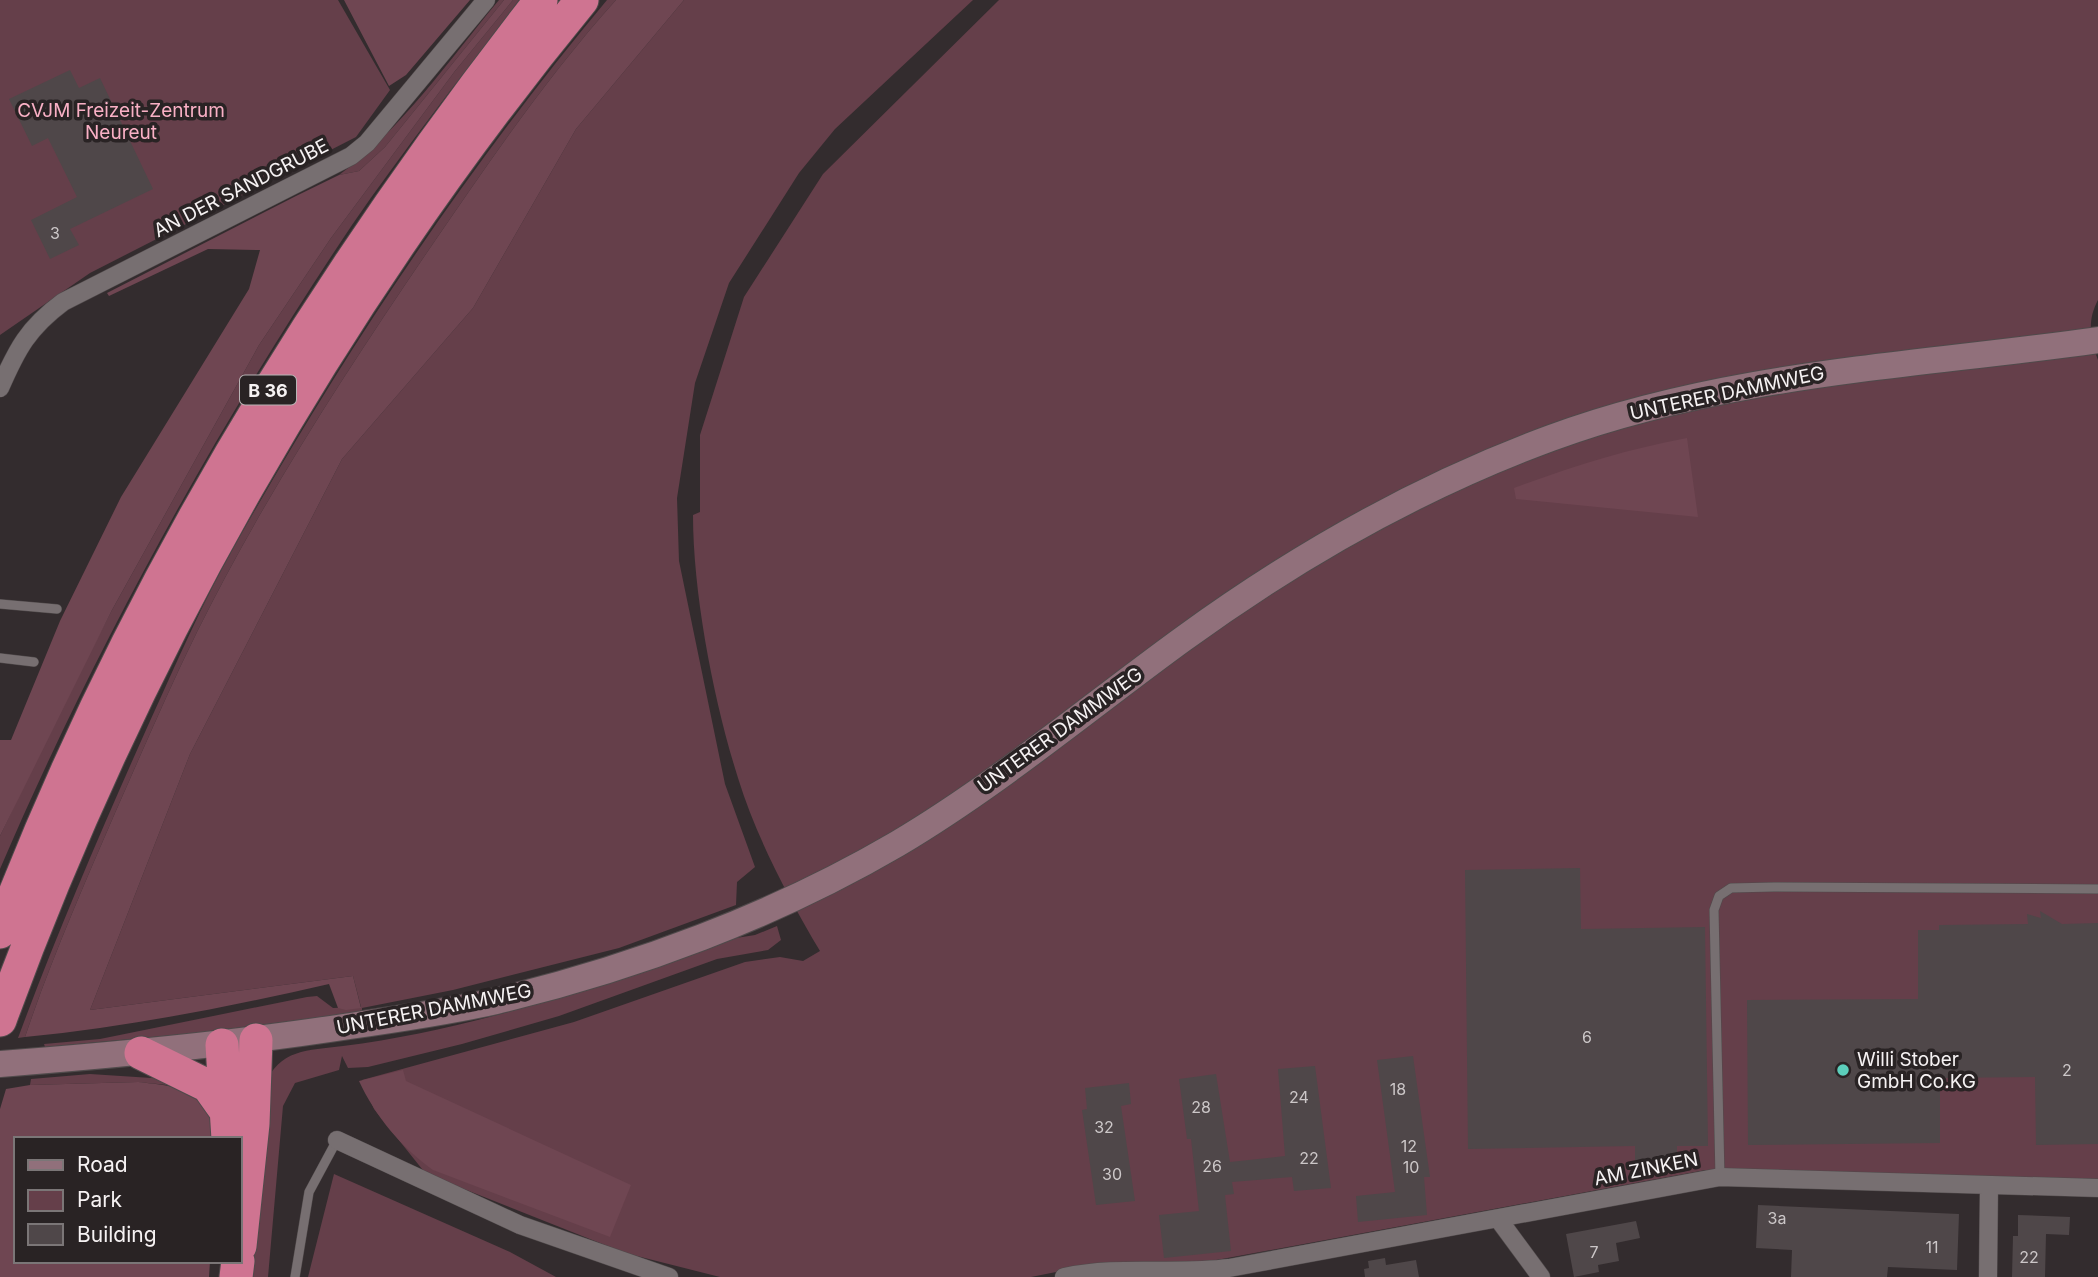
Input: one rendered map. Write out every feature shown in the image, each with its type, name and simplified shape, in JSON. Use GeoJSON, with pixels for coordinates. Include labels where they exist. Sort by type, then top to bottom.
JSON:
{"type":"FeatureCollection","features":[{"type":"Feature","properties":{"kind":"highway","name":"B 36"},"geometry":{"type":"LineString","coordinates":[[0,932],[49,814],[122,655],[192,521],[265,395],[409,176],[541,0]]}},
{"type":"Feature","properties":{"kind":"highway","name":"B 36"},"geometry":{"type":"LineString","coordinates":[[0,1020],[37,922],[101,775],[213,550],[302,396],[385,267],[515,86],[582,0]]}},
{"type":"Feature","properties":{"kind":"highway"},"geometry":{"type":"LineString","coordinates":[[242,1227],[253,1124],[256,1040]]}},
{"type":"Feature","properties":{"kind":"highway"},"geometry":{"type":"LineString","coordinates":[[222,1045],[226,1124]]}},
{"type":"Feature","properties":{"kind":"highway"},"geometry":{"type":"LineString","coordinates":[[141,1053],[208,1086],[226,1124]]}},
{"type":"Feature","properties":{"kind":"main road","name":"UNTERER DAMMWEG"},"geometry":{"type":"LineString","coordinates":[[0,1064],[141,1053],[256,1040],[482,1004],[602,972],[710,933],[821,885],[954,808],[1182,639],[1306,555],[1412,498],[1550,438],[1683,399],[1795,377],[2098,340]]}},
{"type":"Feature","properties":{"kind":"street","name":"AN DER SANDGRUBE"},"geometry":{"type":"LineString","coordinates":[[0,388],[19,346],[28,333],[63,303],[351,156],[367,143],[486,0]]}},
{"type":"Feature","properties":{"kind":"street"},"geometry":{"type":"LineString","coordinates":[[337,1140],[520,1225],[669,1277]]}},
{"type":"Feature","properties":{"kind":"street","name":"AM ZINKEN"},"geometry":{"type":"LineString","coordinates":[[1064,1277],[1140,1269],[1211,1274],[1720,1177],[2098,1188]]}},
{"type":"Feature","properties":{"kind":"street"},"geometry":{"type":"LineString","coordinates":[[1988,1277],[1989,1185]]}},
{"type":"Feature","properties":{"kind":"street"},"geometry":{"type":"LineString","coordinates":[[1499,1220],[1541,1277]]}},
{"type":"Feature","properties":{"kind":"lane"},"geometry":{"type":"LineString","coordinates":[[0,604],[57,609]]}},
{"type":"Feature","properties":{"kind":"lane"},"geometry":{"type":"LineString","coordinates":[[0,658],[34,662]]}},
{"type":"Feature","properties":{"kind":"lane"},"geometry":{"type":"LineString","coordinates":[[1720,1177],[1714,910],[1718,896],[1731,888],[1763,887],[2098,889]]}},
{"type":"Feature","properties":{"kind":"lane"},"geometry":{"type":"LineString","coordinates":[[295,1277],[309,1192],[337,1140]]}},
{"type":"Feature","properties":{"kind":"green space","name":"CVJM Freizeit-Zentrum Neureut"},"geometry":{"type":"Polygon","coordinates":[[[0,0],[338,0],[390,90],[356,137],[90,273],[0,335],[0,0]]]}},
{"type":"Feature","properties":{"kind":"green space"},"geometry":{"type":"Polygon","coordinates":[[[499,0],[504,0],[385,147],[359,171],[339,175],[405,115],[499,0]]]}},
{"type":"Feature","properties":{"kind":"green space"},"geometry":{"type":"Polygon","coordinates":[[[513,0],[519,0],[352,225],[206,459],[76,702],[0,869],[0,836],[58,714],[112,610],[259,345],[331,238],[455,71],[513,0]]]}},
{"type":"Feature","properties":{"kind":"green space"},"geometry":{"type":"Polygon","coordinates":[[[607,0],[616,0],[565,60],[518,122],[397,297],[306,437],[249,534],[222,582],[176,677],[79,896],[25,1037],[18,1038],[115,800],[190,633],[234,547],[318,404],[408,265],[504,130],[607,0]]]}},
{"type":"Feature","properties":{"kind":"green space"},"geometry":{"type":"Polygon","coordinates":[[[684,0],[973,0],[835,129],[799,173],[729,283],[695,383],[677,498],[679,561],[725,784],[755,867],[737,882],[736,905],[619,948],[453,990],[362,1008],[362,1012],[196,1033],[45,1047],[44,1044],[100,1039],[307,997],[317,996],[333,1008],[361,1007],[353,976],[90,1010],[190,754],[342,459],[473,308],[576,129],[684,0]]]}},
{"type":"Feature","properties":{"kind":"green space"},"geometry":{"type":"Polygon","coordinates":[[[999,0],[2098,0],[2098,300],[2092,315],[2091,330],[2098,360],[2098,1179],[1706,1170],[1211,1261],[1091,1265],[1031,1277],[720,1277],[625,1253],[426,1174],[374,1109],[362,1080],[574,1022],[745,962],[780,957],[803,961],[820,951],[785,889],[754,823],[729,748],[713,682],[701,613],[694,546],[693,515],[700,512],[700,435],[744,297],[823,174],[999,0]]]}},
{"type":"Feature","properties":{"kind":"green space"},"geometry":{"type":"Polygon","coordinates":[[[777,926],[781,940],[768,950],[717,959],[559,1016],[462,1044],[368,1067],[348,1068],[342,1056],[339,1070],[295,1083],[283,1106],[268,1277],[243,1277],[264,1086],[278,1064],[287,1058],[306,1051],[393,1038],[491,1017],[777,926]]]}},
{"type":"Feature","properties":{"kind":"green space"},"geometry":{"type":"Polygon","coordinates":[[[90,1074],[167,1079],[194,1087],[220,1137],[177,1086],[138,1082],[30,1085],[31,1079],[90,1074]]]}},
{"type":"Feature","properties":{"kind":"green space"},"geometry":{"type":"Polygon","coordinates":[[[334,1174],[510,1252],[556,1277],[308,1277],[334,1174]]]}},
{"type":"Feature","properties":{"kind":"shaded area"},"geometry":{"type":"Polygon","coordinates":[[[344,0],[470,0],[406,75],[389,86],[344,0]]]}},
{"type":"Feature","properties":{"kind":"shaded area"},"geometry":{"type":"Polygon","coordinates":[[[504,0],[513,0],[455,71],[331,238],[259,345],[112,610],[0,836],[0,740],[11,740],[60,621],[121,497],[249,289],[260,250],[208,249],[109,296],[107,293],[339,175],[359,171],[385,147],[504,0]]]}},
{"type":"Feature","properties":{"kind":"shaded area"},"geometry":{"type":"Polygon","coordinates":[[[616,0],[684,0],[576,129],[473,308],[342,459],[190,754],[90,1010],[353,976],[361,1008],[338,1008],[329,984],[178,1015],[25,1037],[68,924],[155,722],[222,582],[249,534],[336,390],[450,219],[541,91],[616,0]]]}},
{"type":"Feature","properties":{"kind":"shaded area"},"geometry":{"type":"Polygon","coordinates":[[[1687,438],[1698,517],[1516,499],[1514,488],[1535,480],[1621,453],[1687,438]]]}},
{"type":"Feature","properties":{"kind":"shaded area"},"geometry":{"type":"Polygon","coordinates":[[[403,1070],[406,1081],[631,1185],[610,1237],[433,1170],[400,1141],[381,1119],[359,1081],[403,1070]]]}},
{"type":"Feature","properties":{"kind":"shaded area"},"geometry":{"type":"Polygon","coordinates":[[[138,1082],[179,1089],[200,1100],[207,1110],[213,1137],[14,1137],[14,1263],[210,1263],[209,1277],[0,1277],[0,1109],[6,1089],[30,1085],[138,1082]]]}},
{"type":"Feature","properties":{"kind":"building"},"geometry":{"type":"Polygon","coordinates":[[[70,70],[79,88],[100,78],[153,189],[70,229],[79,245],[50,259],[31,220],[77,197],[48,138],[32,146],[9,99],[70,70]]]}},
{"type":"Feature","properties":{"kind":"building"},"geometry":{"type":"Polygon","coordinates":[[[1580,868],[1581,929],[1705,927],[1708,1146],[1677,1146],[1677,1162],[1635,1163],[1635,1146],[1468,1149],[1465,870],[1580,868]]]}},
{"type":"Feature","properties":{"kind":"building"},"geometry":{"type":"Polygon","coordinates":[[[2040,911],[2062,924],[2098,923],[2098,1144],[2036,1145],[2035,1077],[1940,1078],[1940,1143],[1748,1145],[1747,1000],[1918,999],[1918,930],[1939,930],[1939,925],[2028,924],[2027,914],[2041,918],[2040,911]]]}},
{"type":"Feature","properties":{"kind":"building"},"geometry":{"type":"Polygon","coordinates":[[[1413,1056],[1430,1177],[1424,1177],[1427,1215],[1358,1222],[1356,1196],[1395,1192],[1377,1060],[1413,1056]]]}},
{"type":"Feature","properties":{"kind":"building"},"geometry":{"type":"Polygon","coordinates":[[[1315,1066],[1331,1188],[1294,1191],[1292,1177],[1232,1182],[1234,1194],[1225,1195],[1231,1251],[1164,1258],[1159,1215],[1199,1211],[1191,1139],[1187,1139],[1179,1079],[1216,1074],[1230,1162],[1285,1156],[1278,1069],[1315,1066]]]}},
{"type":"Feature","properties":{"kind":"building"},"geometry":{"type":"Polygon","coordinates":[[[1129,1083],[1131,1104],[1121,1106],[1135,1201],[1096,1205],[1082,1110],[1087,1109],[1085,1088],[1129,1083]]]}},
{"type":"Feature","properties":{"kind":"building"},"geometry":{"type":"Polygon","coordinates":[[[1758,1205],[1959,1214],[1957,1270],[1888,1267],[1887,1277],[1791,1277],[1792,1250],[1756,1248],[1758,1205]]]}},
{"type":"Feature","properties":{"kind":"building"},"geometry":{"type":"Polygon","coordinates":[[[2018,1215],[2070,1217],[2069,1235],[2046,1234],[2045,1277],[2012,1277],[2013,1236],[2018,1236],[2018,1215]]]}},
{"type":"Feature","properties":{"kind":"building"},"geometry":{"type":"Polygon","coordinates":[[[1636,1221],[1640,1238],[1616,1243],[1619,1261],[1598,1265],[1599,1272],[1574,1277],[1566,1234],[1636,1221]]]}},
{"type":"Feature","properties":{"kind":"building"},"geometry":{"type":"Polygon","coordinates":[[[1385,1258],[1386,1265],[1416,1260],[1419,1277],[1365,1277],[1364,1269],[1369,1268],[1368,1261],[1385,1258]]]}},
{"type":"Feature","properties":{"kind":"place","name":"Willi Stober GmbH Co.KG"},"geometry":{"type":"Point","coordinates":[1843,1070]}}]}
